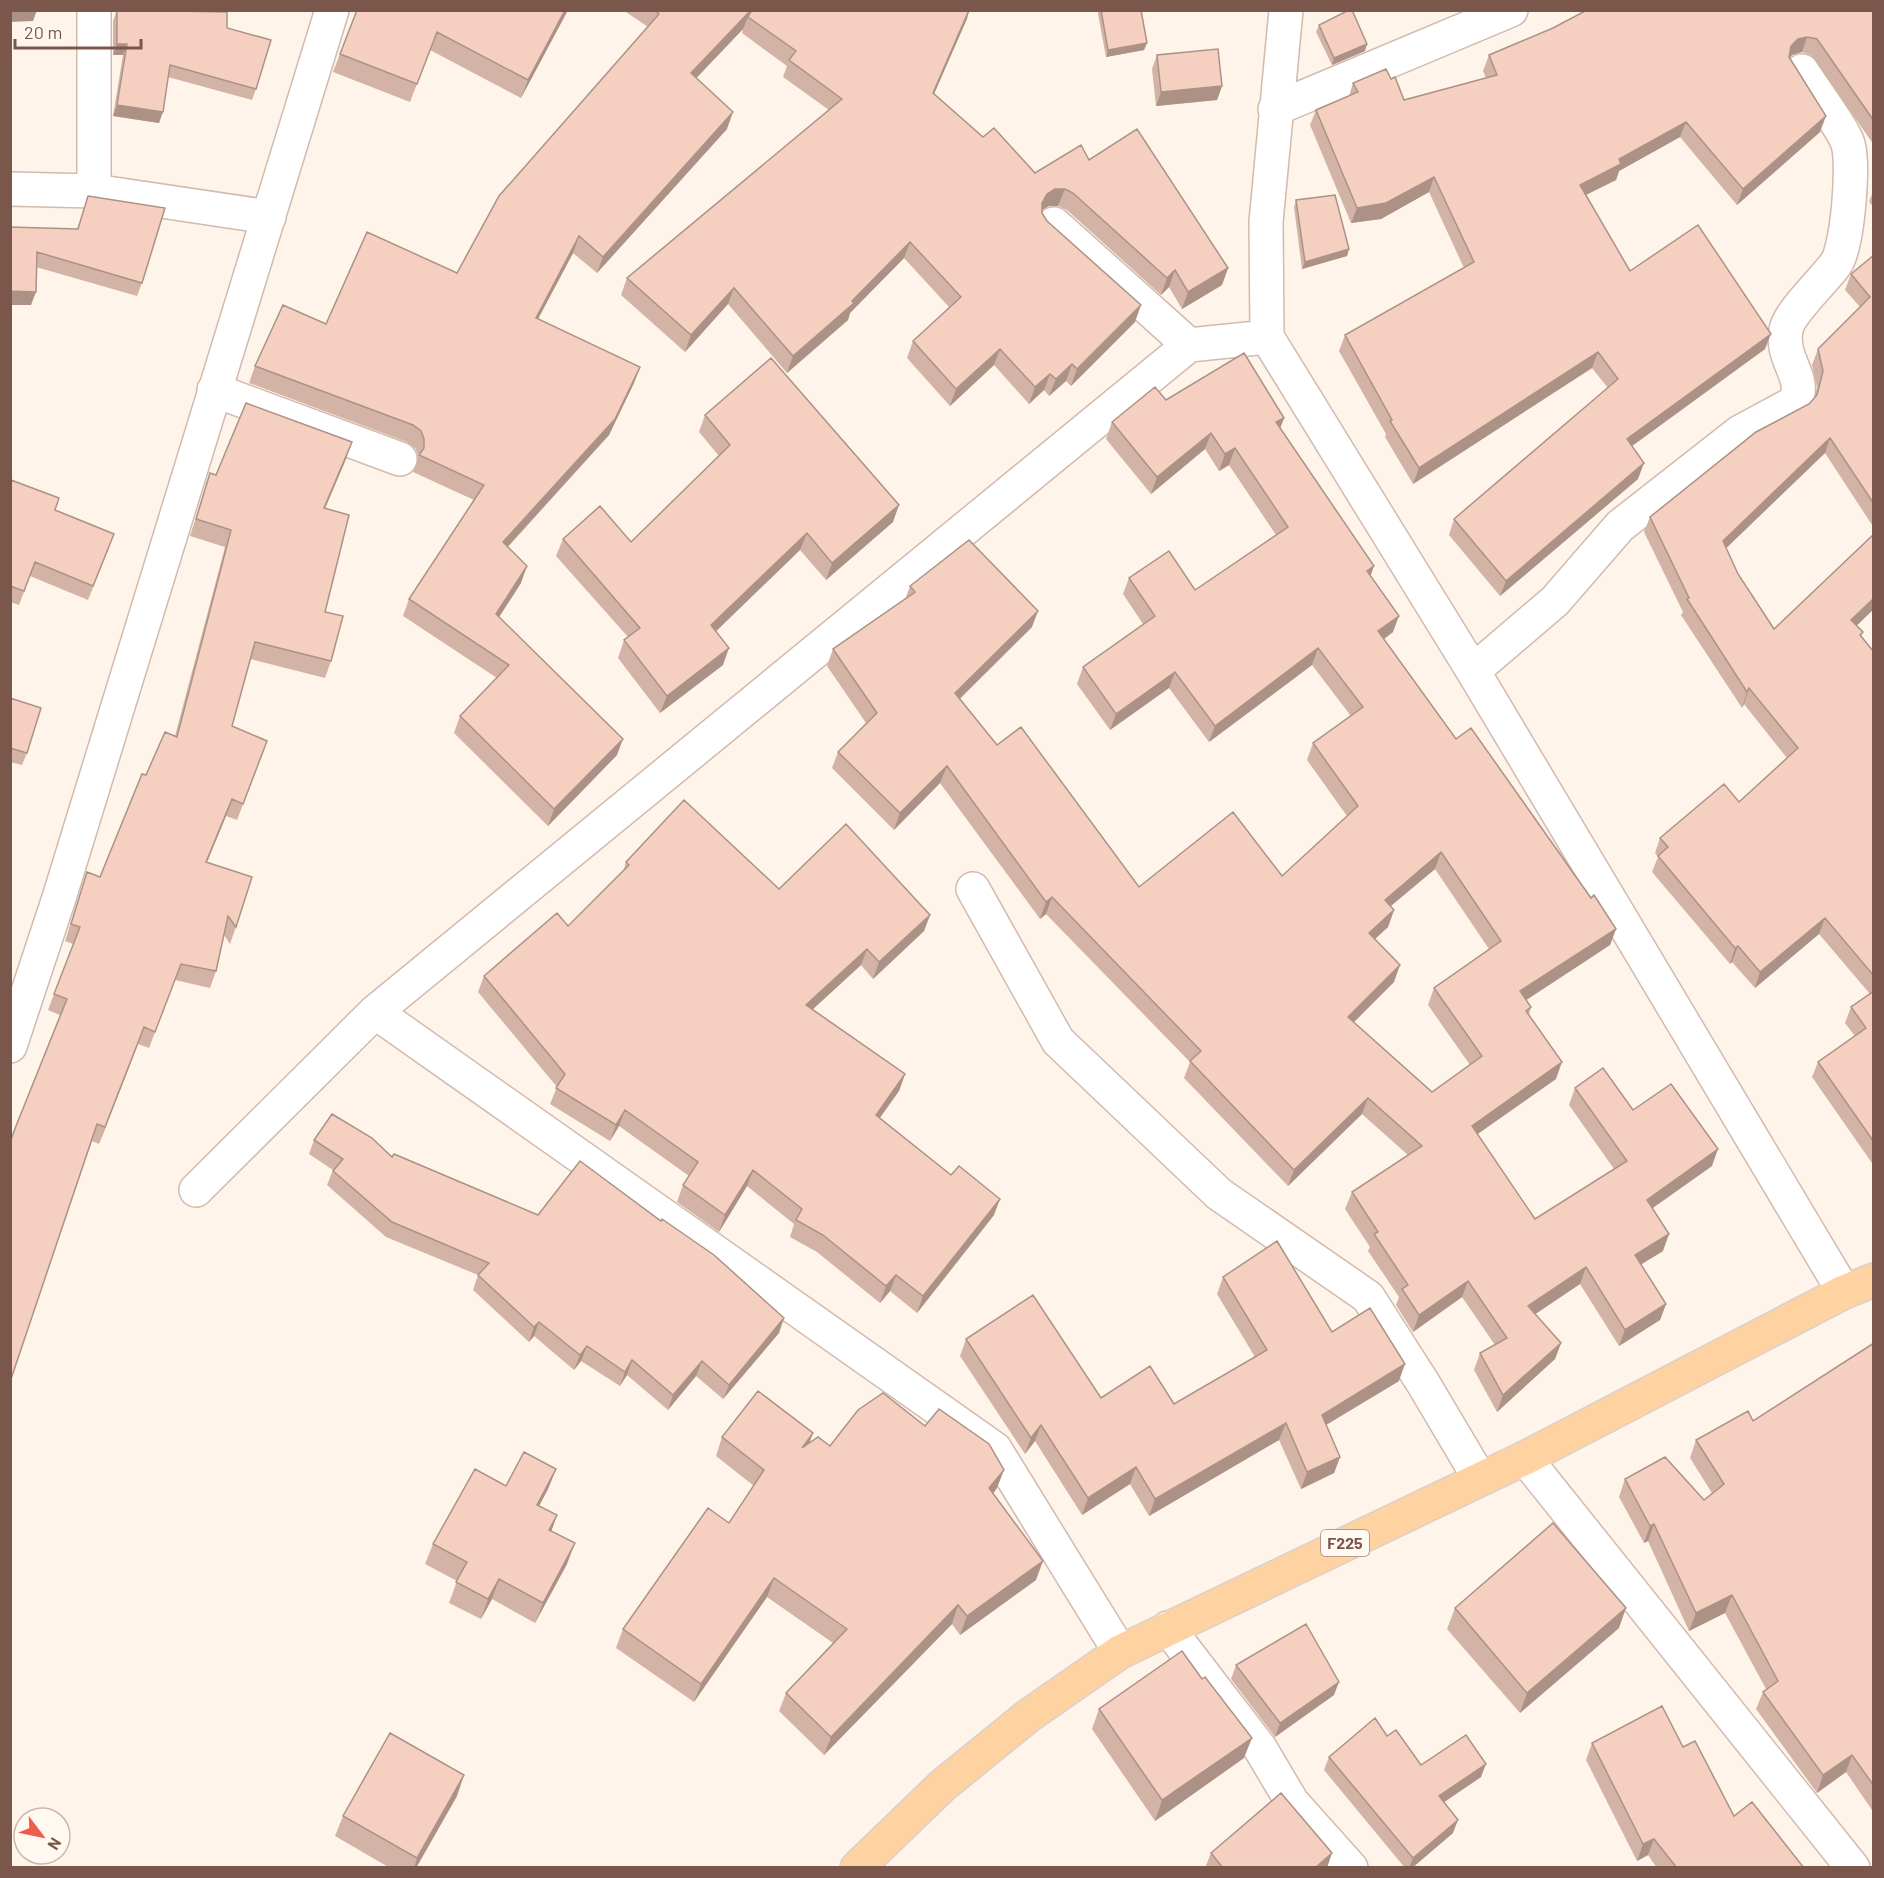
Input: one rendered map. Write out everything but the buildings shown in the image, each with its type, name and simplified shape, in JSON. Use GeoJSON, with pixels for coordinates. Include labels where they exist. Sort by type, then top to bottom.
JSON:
{"type":"FeatureCollection","features":[{"type":"Feature","properties":{"kind":"main road","name":"F225"},"geometry":{"type":"LineString","coordinates":[[857,1868],[942,1786],[1028,1716],[1120,1652],[1525,1458],[1859,1286]]}},
{"type":"Feature","properties":{"kind":"street"},"geometry":{"type":"LineString","coordinates":[[94,10],[94,191]]}},
{"type":"Feature","properties":{"kind":"street"},"geometry":{"type":"LineString","coordinates":[[11,1042],[59,898],[332,10]]}},
{"type":"Feature","properties":{"kind":"street"},"geometry":{"type":"LineString","coordinates":[[1286,10],[1266,222],[1267,337],[1473,671],[1859,1286]]}},
{"type":"Feature","properties":{"kind":"street"},"geometry":{"type":"LineString","coordinates":[[1275,109],[1511,10]]}},
{"type":"Feature","properties":{"kind":"street"},"geometry":{"type":"LineString","coordinates":[[1473,671],[1555,601],[1620,526],[1740,432],[1794,403],[1799,395],[1800,386],[1785,351],[1786,327],[1838,263],[1850,215],[1848,144],[1802,71]]}},
{"type":"Feature","properties":{"kind":"street"},"geometry":{"type":"LineString","coordinates":[[10,189],[94,191],[269,217]]}},
{"type":"Feature","properties":{"kind":"street"},"geometry":{"type":"LineString","coordinates":[[1054,224],[1189,345]]}},
{"type":"Feature","properties":{"kind":"street"},"geometry":{"type":"LineString","coordinates":[[196,1190],[375,1012],[1189,345],[1267,337]]}},
{"type":"Feature","properties":{"kind":"street"},"geometry":{"type":"LineString","coordinates":[[214,390],[400,459]]}},
{"type":"Feature","properties":{"kind":"street"},"geometry":{"type":"LineString","coordinates":[[974,889],[1058,1041],[1220,1194],[1368,1297],[1424,1383],[1480,1479]]}},
{"type":"Feature","properties":{"kind":"street"},"geometry":{"type":"LineString","coordinates":[[375,1012],[995,1449],[1120,1652]]}},
{"type":"Feature","properties":{"kind":"street"},"geometry":{"type":"LineString","coordinates":[[1525,1458],[1853,1868]]}},
{"type":"Feature","properties":{"kind":"street"},"geometry":{"type":"LineString","coordinates":[[1168,1628],[1260,1748],[1292,1802],[1351,1868]]}}]}
